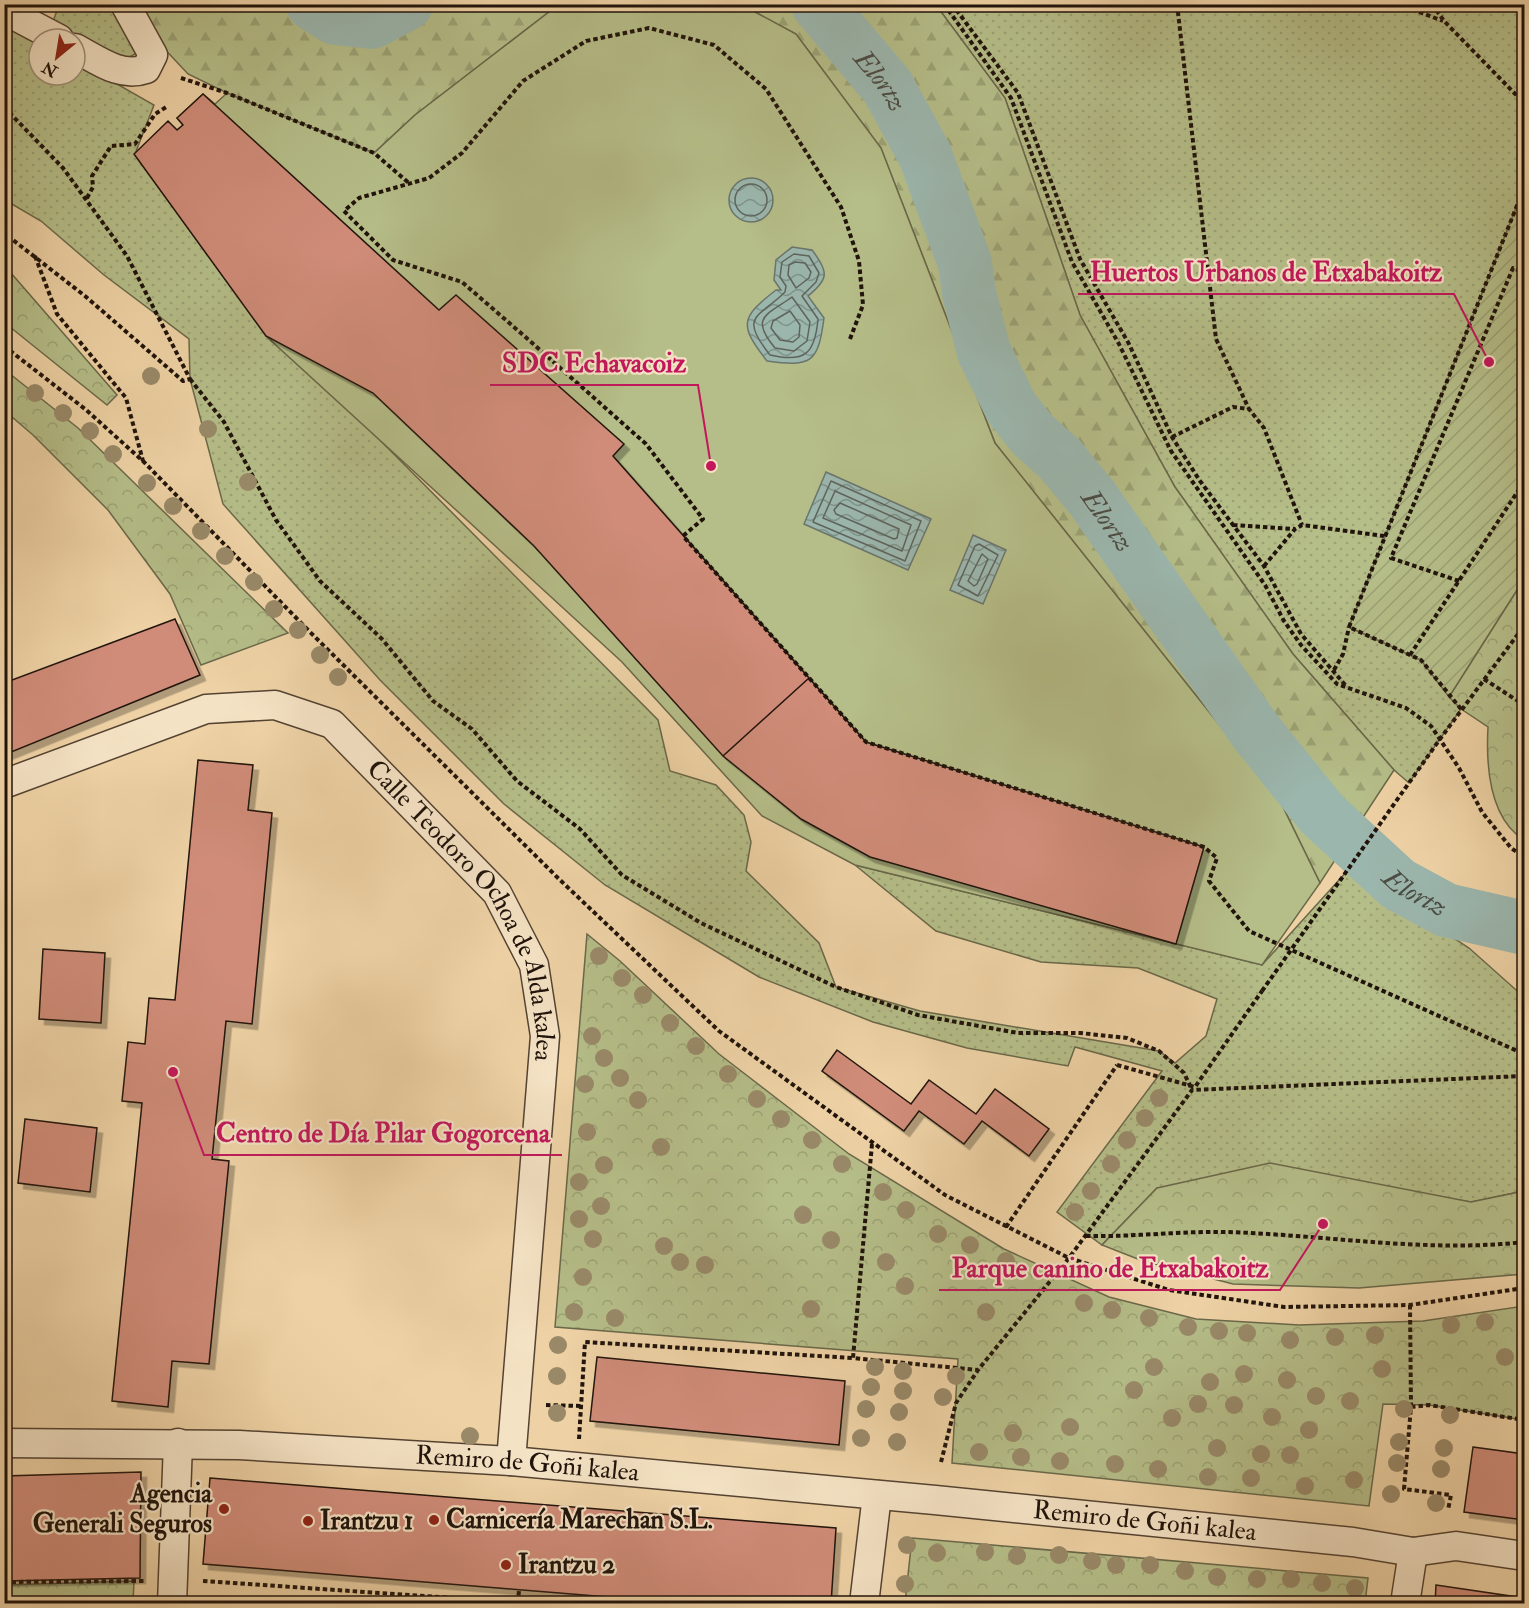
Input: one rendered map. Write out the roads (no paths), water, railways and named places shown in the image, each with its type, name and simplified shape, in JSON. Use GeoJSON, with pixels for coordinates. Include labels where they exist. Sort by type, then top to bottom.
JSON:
{"type":"FeatureCollection","features":[{"type":"Feature","properties":{"kind":"street"},"geometry":{"type":"LineString","coordinates":[[87,54],[120,71],[134,74],[146,69],[153,56],[125,4]]}},
{"type":"Feature","properties":{"kind":"street"},"geometry":{"type":"LineString","coordinates":[[4,10],[36,27]]}},
{"type":"Feature","properties":{"kind":"street","name":"Calle Teodoro Ochoa de Alda kalea"},"geometry":{"type":"LineString","coordinates":[[4,784],[206,710],[274,705],[332,724],[497,893],[534,965],[545,1036],[511,1461]]}},
{"type":"Feature","properties":{"kind":"street","name":"Remiro de Goñi kalea"},"geometry":{"type":"LineString","coordinates":[[4,1443],[178,1443],[511,1461],[1353,1542],[1413,1552],[1456,1546],[1524,1556]]}},
{"type":"Feature","properties":{"kind":"street"},"geometry":{"type":"LineString","coordinates":[[172,1604],[178,1443]]}},
{"type":"Feature","properties":{"kind":"street"},"geometry":{"type":"LineString","coordinates":[[864,1604],[877,1495]]}},
{"type":"Feature","properties":{"kind":"street"},"geometry":{"type":"LineString","coordinates":[[1405,1604],[1413,1552]]}},
{"type":"Feature","properties":{"kind":"water"},"geometry":{"type":"Polygon","coordinates":[[[751,178],[760,179],[767,184],[772,191],[772,209],[767,216],[760,221],[751,222],[742,221],[735,216],[730,209],[729,200],[730,191],[735,184],[742,179],[751,178]]]}},
{"type":"Feature","properties":{"kind":"water"},"geometry":{"type":"Polygon","coordinates":[[[792,247],[812,250],[822,264],[823,280],[808,296],[824,318],[822,333],[819,345],[810,359],[794,363],[767,361],[752,339],[748,330],[748,322],[755,308],[776,290],[781,290],[774,280],[776,260],[792,247]]]}},
{"type":"Feature","properties":{"kind":"water"},"geometry":{"type":"Polygon","coordinates":[[[826,472],[931,519],[908,570],[804,524],[826,472]]]}},
{"type":"Feature","properties":{"kind":"water"},"geometry":{"type":"Polygon","coordinates":[[[973,535],[1006,550],[983,604],[950,590],[973,535]]]}},
{"type":"Feature","properties":{"kind":"waterway","name":"Elortz"},"geometry":{"type":"LineString","coordinates":[[313,4],[335,18],[372,22],[406,4]]}},
{"type":"Feature","properties":{"kind":"waterway","name":"Elortz"},"geometry":{"type":"LineString","coordinates":[[818,4],[887,86],[925,155],[965,263],[969,293],[984,352],[1011,407],[1032,434],[1060,459],[1092,498],[1256,732],[1322,814],[1398,884],[1446,910],[1524,928]]}},
{"type":"Feature","properties":{"kind":"place","name":"Huertos Urbanos de Etxabakoitz"},"geometry":{"type":"Point","coordinates":[1489,362]}},
{"type":"Feature","properties":{"kind":"place","name":"SDC Echavacoiz"},"geometry":{"type":"Point","coordinates":[711,466]}},
{"type":"Feature","properties":{"kind":"place","name":"Centro de Día Pilar Gogorcena"},"geometry":{"type":"Point","coordinates":[173,1072]}},
{"type":"Feature","properties":{"kind":"place","name":"Parque canino de Etxabakoitz"},"geometry":{"type":"Point","coordinates":[1323,1224]}},
{"type":"Feature","properties":{"kind":"place","name":"Agencia Generali Seguros"},"geometry":{"type":"Point","coordinates":[224,1509]}},
{"type":"Feature","properties":{"kind":"place","name":"Carnicería Marechan S.L."},"geometry":{"type":"Point","coordinates":[434,1520]}},
{"type":"Feature","properties":{"kind":"place","name":"Irantzu 1"},"geometry":{"type":"Point","coordinates":[308,1521]}},
{"type":"Feature","properties":{"kind":"place","name":"Irantzu 2"},"geometry":{"type":"Point","coordinates":[506,1565]}}]}
